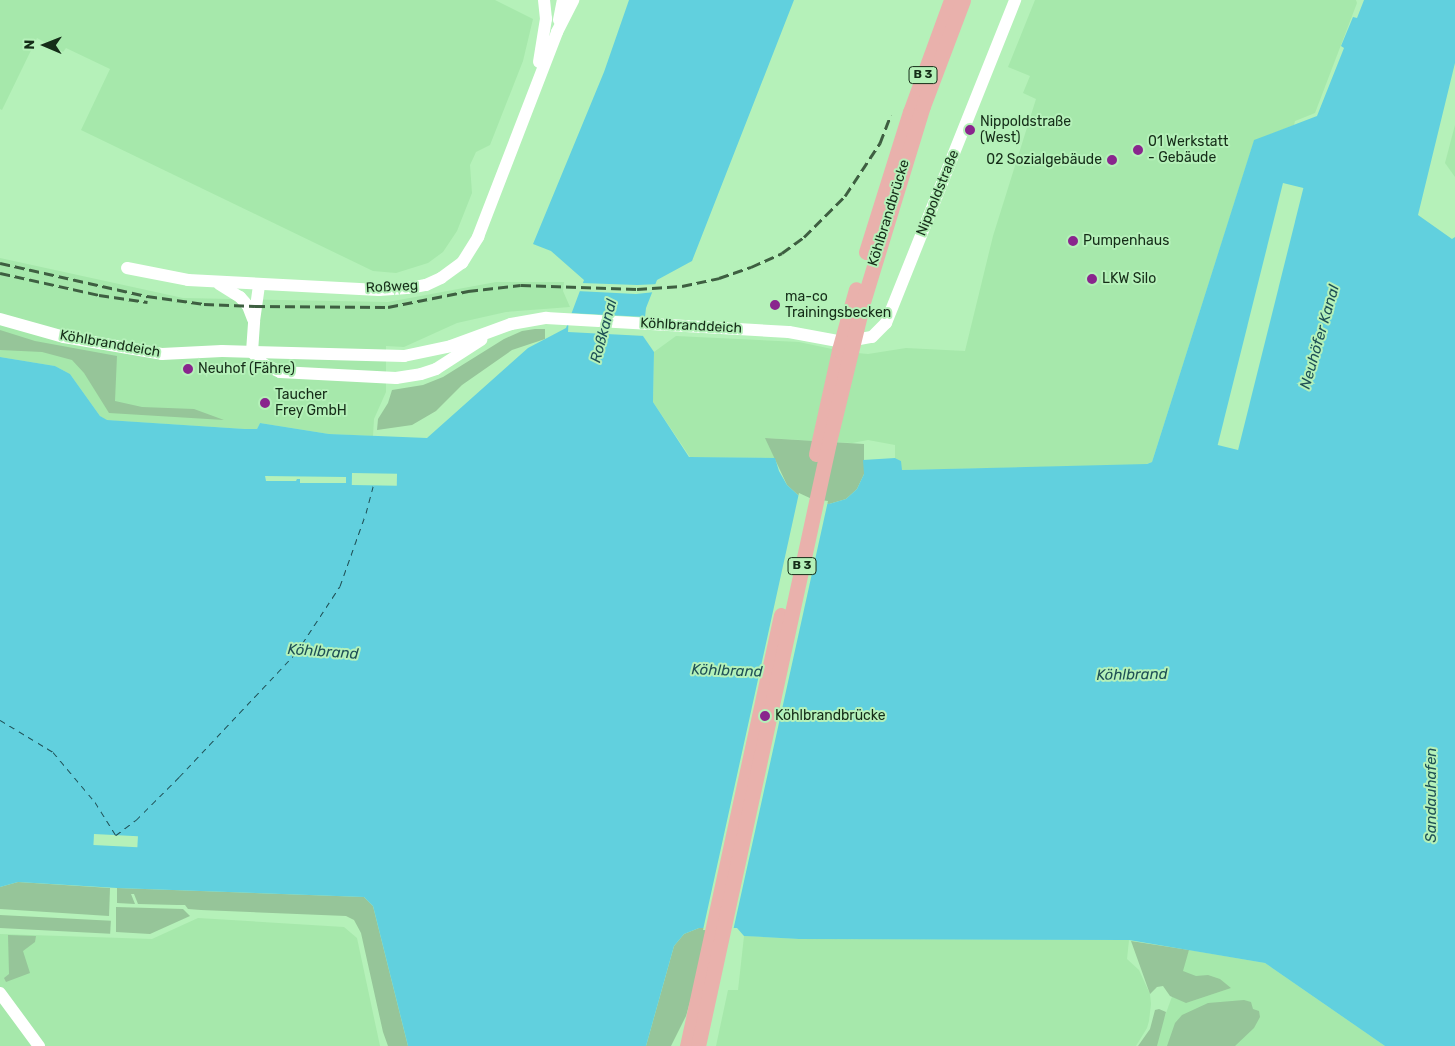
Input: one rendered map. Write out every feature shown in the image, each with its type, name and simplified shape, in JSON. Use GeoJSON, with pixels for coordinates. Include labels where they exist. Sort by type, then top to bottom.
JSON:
{"type":"FeatureCollection","features":[{"type":"Feature","properties":{"kind":"main road","name":"Köhlbrandbrücke"},"geometry":{"type":"LineString","coordinates":[[687,1046],[839,350],[897,151],[951,0]]}},
{"type":"Feature","properties":{"kind":"main road","name":"Köhlbrandbrücke"},"geometry":{"type":"LineString","coordinates":[[698,1046],[830,442],[863,302],[923,106],[963,0]]}},
{"type":"Feature","properties":{"kind":"street","name":"Roßweg"},"geometry":{"type":"LineString","coordinates":[[532,94],[545,33],[544,0]]}},
{"type":"Feature","properties":{"kind":"street","name":"Roßweg"},"geometry":{"type":"LineString","coordinates":[[557,32],[563,0]]}},
{"type":"Feature","properties":{"kind":"street","name":"Roßweg"},"geometry":{"type":"LineString","coordinates":[[127,268],[163,276],[215,282],[398,290],[426,285],[451,272],[470,252],[485,220],[532,94],[557,32],[573,0]]}},
{"type":"Feature","properties":{"kind":"street","name":"Nippoldstraße"},"geometry":{"type":"LineString","coordinates":[[881,330],[886,323],[1015,0]]}},
{"type":"Feature","properties":{"kind":"street"},"geometry":{"type":"LineString","coordinates":[[215,282],[240,297],[248,306],[254,321]]}},
{"type":"Feature","properties":{"kind":"street"},"geometry":{"type":"LineString","coordinates":[[252,352],[259,284]]}},
{"type":"Feature","properties":{"kind":"street","name":"Köhlbranddeich"},"geometry":{"type":"LineString","coordinates":[[0,319],[35,330],[150,353],[252,352],[404,356],[437,350],[528,320],[561,319],[789,332],[843,342],[872,337],[881,330]]}},
{"type":"Feature","properties":{"kind":"street","name":"Köhlbranddeich"},"geometry":{"type":"LineString","coordinates":[[252,352],[263,364],[280,372],[396,378],[421,374],[436,369],[497,329]]}},
{"type":"Feature","properties":{"kind":"street"},"geometry":{"type":"LineString","coordinates":[[0,993],[39,1046]]}},
{"type":"Feature","properties":{"kind":"shaded area"},"geometry":{"type":"Polygon","coordinates":[[[0,0],[495,0],[533,19],[523,61],[490,145],[476,152],[470,165],[472,193],[457,231],[443,252],[428,263],[396,273],[373,271],[81,130],[110,69],[66,48],[63,52],[37,38],[2,110],[0,109],[0,0]]]}},
{"type":"Feature","properties":{"kind":"shaded area"},"geometry":{"type":"Polygon","coordinates":[[[1035,0],[1356,0],[1357,3],[1315,113],[1295,121],[1294,125],[1254,141],[1152,462],[1143,465],[901,470],[901,461],[895,458],[895,445],[868,440],[852,443],[766,438],[775,458],[690,457],[653,402],[654,352],[676,336],[799,342],[846,352],[868,354],[906,348],[965,351],[993,236],[1036,99],[1023,93],[1030,76],[1008,67],[1035,0]]]}},
{"type":"Feature","properties":{"kind":"shaded area"},"geometry":{"type":"Polygon","coordinates":[[[1455,125],[1455,177],[1445,163],[1455,125]]]}},
{"type":"Feature","properties":{"kind":"shaded area"},"geometry":{"type":"Polygon","coordinates":[[[0,258],[183,298],[388,302],[496,282],[564,282],[563,291],[570,307],[506,312],[457,323],[404,347],[386,346],[386,392],[374,419],[373,436],[329,434],[260,423],[257,429],[245,429],[106,420],[100,416],[70,374],[55,366],[0,357],[0,258]]]}},
{"type":"Feature","properties":{"kind":"shaded area"},"geometry":{"type":"Polygon","coordinates":[[[545,329],[545,339],[512,350],[462,385],[436,411],[412,425],[377,430],[378,419],[388,403],[392,390],[423,385],[443,377],[504,339],[522,331],[545,329]]]}},
{"type":"Feature","properties":{"kind":"shaded area"},"geometry":{"type":"Polygon","coordinates":[[[0,330],[35,341],[117,356],[115,401],[142,407],[194,409],[224,420],[109,413],[84,373],[72,360],[42,352],[0,350],[0,330]]]}},
{"type":"Feature","properties":{"kind":"shaded area"},"geometry":{"type":"Polygon","coordinates":[[[765,438],[864,444],[864,474],[857,489],[846,499],[829,504],[812,501],[798,495],[787,485],[765,438]]]}},
{"type":"Feature","properties":{"kind":"shaded area"},"geometry":{"type":"Polygon","coordinates":[[[18,882],[110,888],[109,916],[0,909],[0,887],[18,882]]]}},
{"type":"Feature","properties":{"kind":"shaded area"},"geometry":{"type":"Polygon","coordinates":[[[117,888],[364,897],[373,906],[408,1046],[388,1046],[383,1032],[361,933],[354,920],[346,916],[201,910],[188,909],[185,905],[138,904],[134,894],[131,894],[135,904],[117,903],[117,888]]]}},
{"type":"Feature","properties":{"kind":"shaded area"},"geometry":{"type":"Polygon","coordinates":[[[116,907],[183,909],[190,916],[150,934],[116,932],[116,907]]]}},
{"type":"Feature","properties":{"kind":"shaded area"},"geometry":{"type":"Polygon","coordinates":[[[0,915],[111,921],[110,934],[0,928],[0,915]]]}},
{"type":"Feature","properties":{"kind":"shaded area"},"geometry":{"type":"Polygon","coordinates":[[[198,918],[344,927],[357,938],[380,1046],[0,1046],[0,934],[152,939],[198,918]]]}},
{"type":"Feature","properties":{"kind":"shaded area"},"geometry":{"type":"Polygon","coordinates":[[[699,928],[711,928],[686,1016],[671,1046],[646,1046],[674,946],[684,934],[699,928]]]}},
{"type":"Feature","properties":{"kind":"shaded area"},"geometry":{"type":"Polygon","coordinates":[[[8,935],[36,936],[35,942],[23,951],[30,973],[6,982],[4,978],[9,974],[8,935]]]}},
{"type":"Feature","properties":{"kind":"shaded area"},"geometry":{"type":"Polygon","coordinates":[[[744,936],[799,939],[1129,940],[1127,959],[1139,970],[1150,994],[1149,1021],[1136,1046],[716,1046],[728,990],[738,990],[744,936]]]}},
{"type":"Feature","properties":{"kind":"shaded area"},"geometry":{"type":"Polygon","coordinates":[[[1131,941],[1189,950],[1183,971],[1196,976],[1208,975],[1220,979],[1231,988],[1186,1003],[1170,996],[1163,986],[1157,987],[1150,994],[1131,941]]]}},
{"type":"Feature","properties":{"kind":"shaded area"},"geometry":{"type":"Polygon","coordinates":[[[1189,950],[1265,963],[1385,1046],[1154,1046],[1189,950]]]}},
{"type":"Feature","properties":{"kind":"shaded area"},"geometry":{"type":"Polygon","coordinates":[[[1244,1000],[1251,1002],[1253,1009],[1259,1011],[1260,1017],[1254,1028],[1235,1046],[1167,1046],[1175,1023],[1182,1015],[1208,1003],[1244,1000]]]}},
{"type":"Feature","properties":{"kind":"shaded area"},"geometry":{"type":"Polygon","coordinates":[[[1159,1009],[1166,1012],[1157,1046],[1138,1046],[1150,1029],[1155,1010],[1159,1009]]]}},
{"type":"Feature","properties":{"kind":"water"},"geometry":{"type":"Polygon","coordinates":[[[629,0],[794,0],[692,261],[657,280],[646,308],[643,336],[654,352],[653,402],[689,457],[775,458],[779,471],[787,485],[798,495],[812,501],[829,504],[846,499],[857,489],[864,474],[863,460],[895,458],[901,461],[902,470],[1147,464],[1152,462],[1254,140],[1317,116],[1344,48],[1341,46],[1353,17],[1357,18],[1364,0],[1455,0],[1455,63],[1418,215],[1452,239],[1455,237],[1455,1046],[1385,1046],[1265,963],[1129,940],[799,939],[744,936],[737,928],[699,928],[684,934],[674,946],[646,1046],[408,1046],[373,906],[364,897],[117,888],[18,882],[0,887],[0,357],[55,366],[70,374],[100,416],[107,420],[245,429],[257,429],[260,423],[329,434],[427,438],[528,348],[566,328],[584,280],[551,251],[533,244],[604,72],[629,0]]]}},
{"type":"Feature","properties":{"kind":"pier"},"geometry":{"type":"Polygon","coordinates":[[[1283,183],[1303,188],[1238,450],[1218,445],[1283,183]]]}},
{"type":"Feature","properties":{"kind":"pier"},"geometry":{"type":"Polygon","coordinates":[[[581,283],[659,284],[655,292],[636,294],[577,291],[581,283]]]}},
{"type":"Feature","properties":{"kind":"pier"},"geometry":{"type":"Polygon","coordinates":[[[569,313],[646,317],[645,336],[568,332],[569,313]]]}},
{"type":"Feature","properties":{"kind":"pier"},"geometry":{"type":"Polygon","coordinates":[[[352,473],[397,474],[397,486],[352,485],[352,473]]]}},
{"type":"Feature","properties":{"kind":"pier"},"geometry":{"type":"Polygon","coordinates":[[[265,476],[346,477],[346,483],[300,483],[300,479],[296,481],[266,481],[265,476]]]}},
{"type":"Feature","properties":{"kind":"pier"},"geometry":{"type":"Polygon","coordinates":[[[799,493],[812,499],[828,501],[733,931],[703,930],[799,493]]]}},
{"type":"Feature","properties":{"kind":"pier"},"geometry":{"type":"Polygon","coordinates":[[[94,834],[138,836],[137,847],[93,845],[94,834]]]}},
{"type":"Feature","properties":{"kind":"ferry route"},"geometry":{"type":"LineString","coordinates":[[0,720],[53,752],[95,802],[116,835],[136,820],[179,777],[296,653],[340,586],[366,513],[373,486]]}},
{"type":"Feature","properties":{"kind":"railway"},"geometry":{"type":"LineString","coordinates":[[0,263],[147,296],[204,304],[255,306],[388,307],[468,291],[521,285],[637,289],[682,286],[719,278],[751,267],[782,253],[804,237],[845,196],[880,143],[891,115]]}},
{"type":"Feature","properties":{"kind":"railway"},"geometry":{"type":"LineString","coordinates":[[0,273],[99,295],[147,302]]}},
{"type":"Feature","properties":{"kind":"place","name":"Nippoldstraße (West)"},"geometry":{"type":"Point","coordinates":[970,130]}},
{"type":"Feature","properties":{"kind":"place","name":"01 Werkstatt - Gebäude"},"geometry":{"type":"Point","coordinates":[1138,150]}},
{"type":"Feature","properties":{"kind":"place","name":"02 Sozialgebäude"},"geometry":{"type":"Point","coordinates":[1112,160]}},
{"type":"Feature","properties":{"kind":"place","name":"Pumpenhaus"},"geometry":{"type":"Point","coordinates":[1073,241]}},
{"type":"Feature","properties":{"kind":"place","name":"LKW Silo"},"geometry":{"type":"Point","coordinates":[1092,279]}},
{"type":"Feature","properties":{"kind":"place","name":"ma-co Trainingsbecken"},"geometry":{"type":"Point","coordinates":[775,305]}},
{"type":"Feature","properties":{"kind":"place","name":"Neuhof (Fähre)"},"geometry":{"type":"Point","coordinates":[188,369]}},
{"type":"Feature","properties":{"kind":"place","name":"Taucher Frey GmbH"},"geometry":{"type":"Point","coordinates":[265,403]}},
{"type":"Feature","properties":{"kind":"place","name":"Köhlbrandbrücke"},"geometry":{"type":"Point","coordinates":[765,716]}},
{"type":"Feature","properties":{"kind":"water label","name":"Roßkanal"},"geometry":{"type":"Point","coordinates":[604,331]}},
{"type":"Feature","properties":{"kind":"water label","name":"Neuhöfer Kanal"},"geometry":{"type":"Point","coordinates":[1320,337]}},
{"type":"Feature","properties":{"kind":"water label","name":"Köhlbrand"},"geometry":{"type":"Point","coordinates":[323,652]}},
{"type":"Feature","properties":{"kind":"water label","name":"Köhlbrand"},"geometry":{"type":"Point","coordinates":[727,671]}},
{"type":"Feature","properties":{"kind":"water label","name":"Köhlbrand"},"geometry":{"type":"Point","coordinates":[1132,675]}},
{"type":"Feature","properties":{"kind":"water label","name":"Sandauhafen"},"geometry":{"type":"Point","coordinates":[1432,795]}}]}
